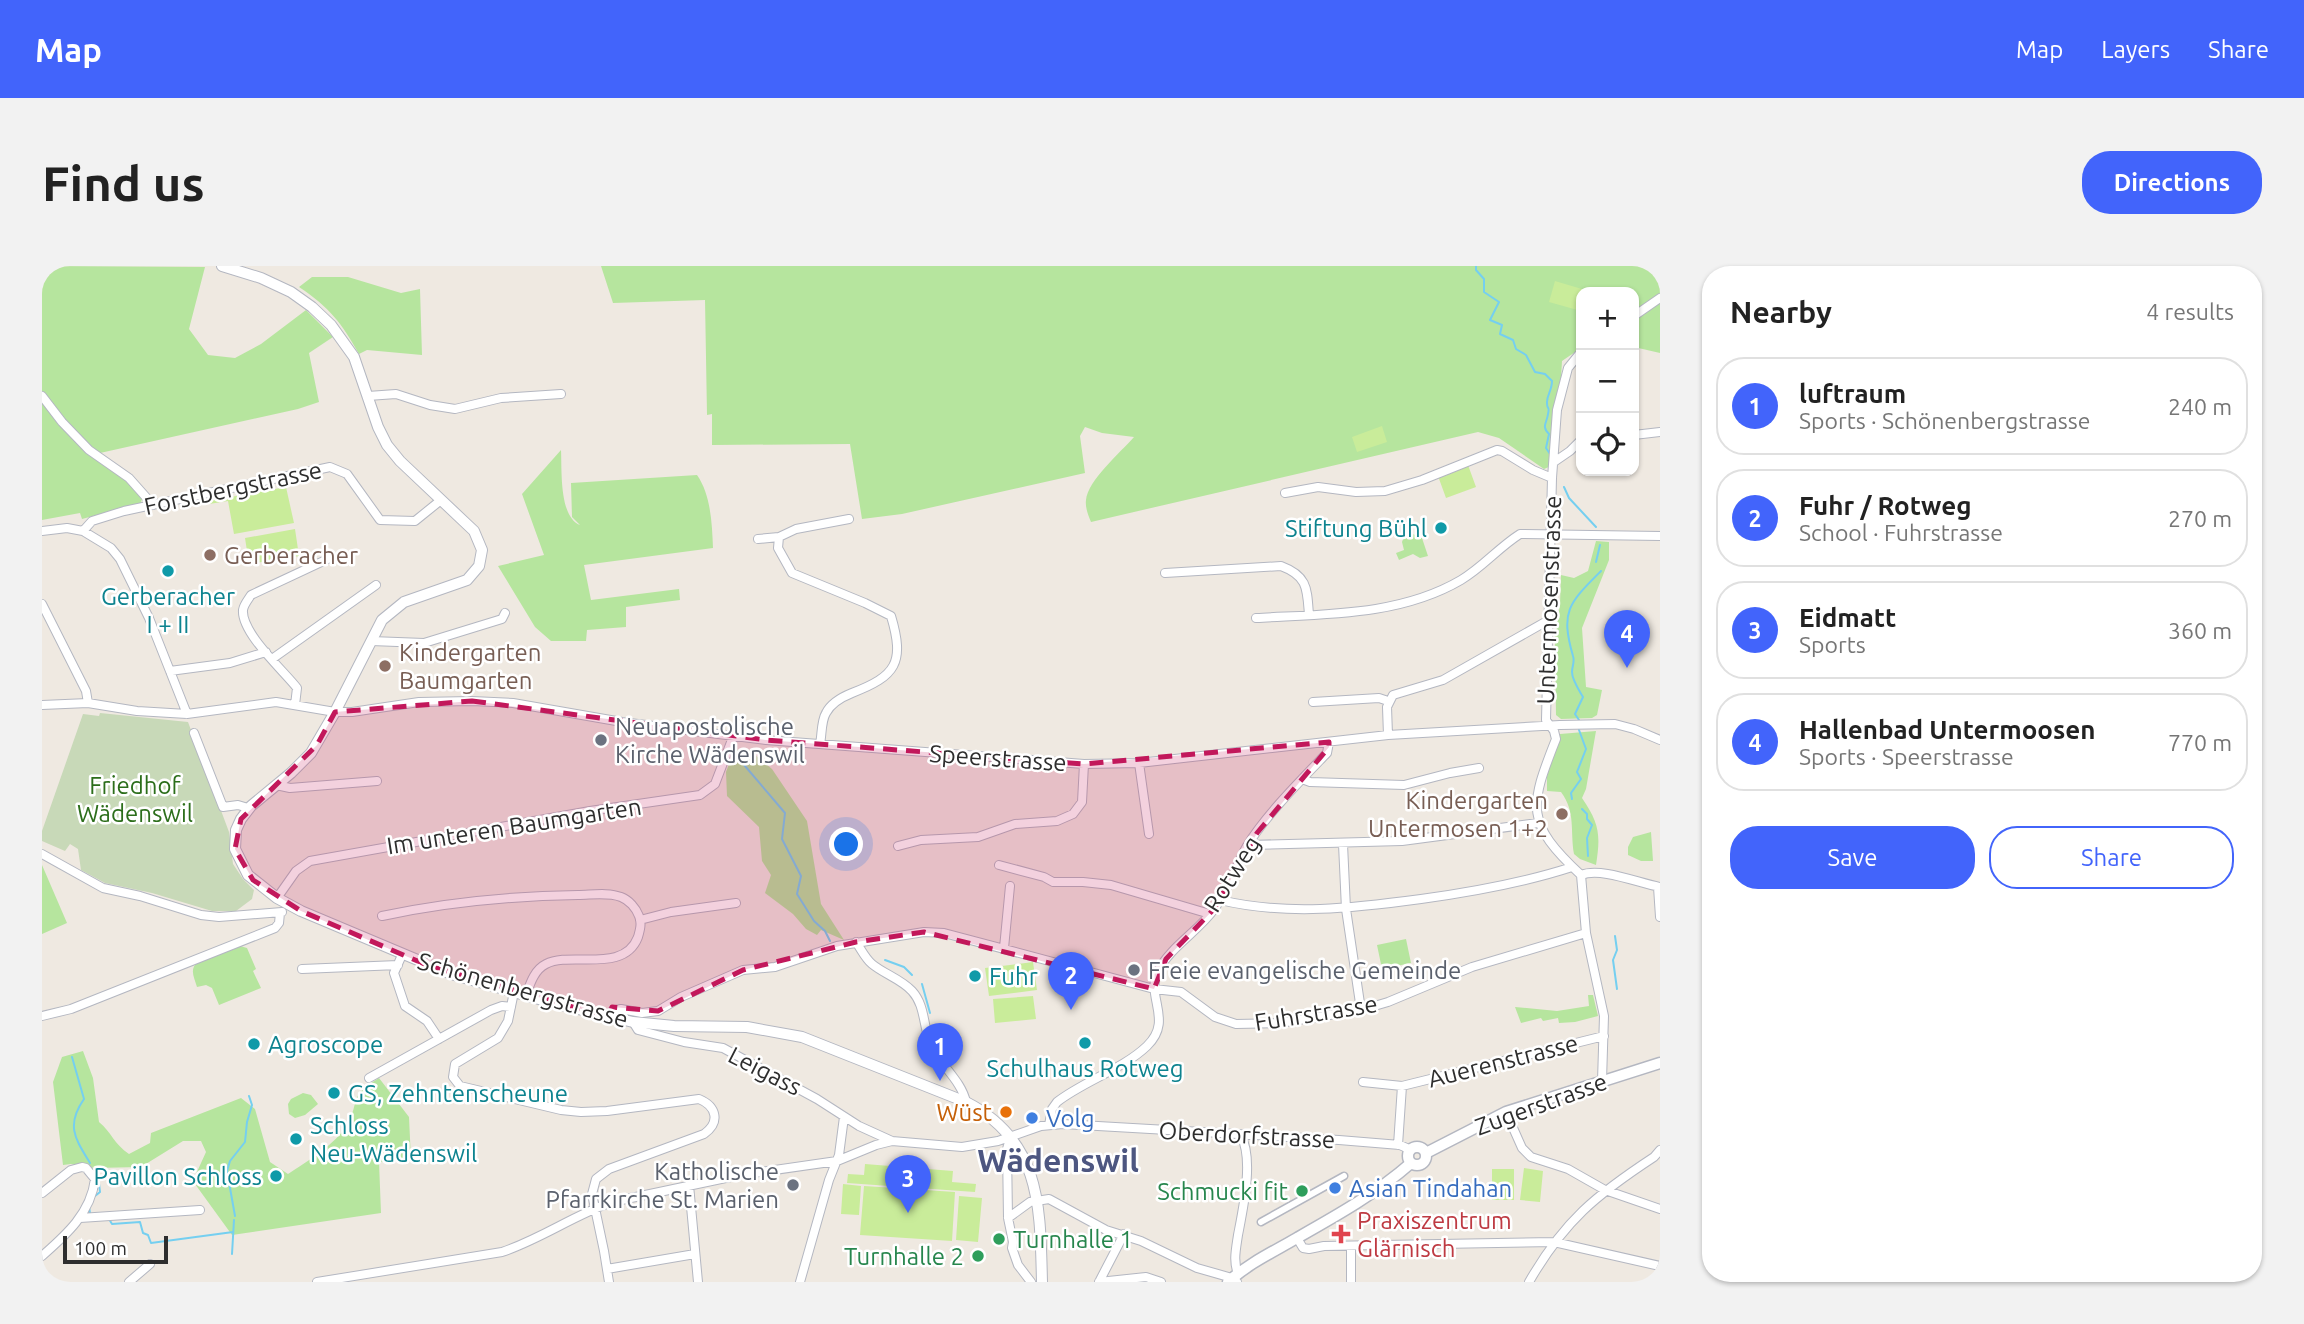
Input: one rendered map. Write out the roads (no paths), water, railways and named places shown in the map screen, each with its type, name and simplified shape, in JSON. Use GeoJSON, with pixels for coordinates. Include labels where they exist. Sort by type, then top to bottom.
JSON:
{"type":"FeatureCollection","features":[{"type":"Feature","properties":{"kind":"main road","name":"Zugerstrasse"},"geometry":{"type":"LineString","coordinates":[[1234,1279],[1259,1258],[1384,1185],[1411,1163],[1416,1166],[1422,1164],[1426,1153],[1506,1112],[1660,1063]]}},
{"type":"Feature","properties":{"kind":"main road"},"geometry":{"type":"LineString","coordinates":[[1411,1163],[1408,1155],[1411,1150],[1419,1147],[1426,1153]]}},
{"type":"Feature","properties":{"kind":"street"},"geometry":{"type":"LineString","coordinates":[[194,733],[223,807],[238,805],[248,808],[311,753],[382,620],[398,605],[416,596],[464,583],[479,566],[482,550],[477,534],[392,453],[382,437],[350,351],[331,325],[312,307],[275,284],[222,266]]}},
{"type":"Feature","properties":{"kind":"street"},"geometry":{"type":"LineString","coordinates":[[1639,313],[1660,298]]}},
{"type":"Feature","properties":{"kind":"street","name":"Untermosenstrasse"},"geometry":{"type":"LineString","coordinates":[[1538,823],[1538,790],[1556,739],[1546,720],[1552,478],[1557,410],[1563,379],[1576,358]]}},
{"type":"Feature","properties":{"kind":"street"},"geometry":{"type":"LineString","coordinates":[[368,396],[396,394],[430,405],[455,409],[501,398],[561,394]]}},
{"type":"Feature","properties":{"kind":"street"},"geometry":{"type":"LineString","coordinates":[[42,396],[89,450],[129,478],[153,505]]}},
{"type":"Feature","properties":{"kind":"street"},"geometry":{"type":"LineString","coordinates":[[1639,434],[1660,432]]}},
{"type":"Feature","properties":{"kind":"street"},"geometry":{"type":"LineString","coordinates":[[1554,462],[1576,445]]}},
{"type":"Feature","properties":{"kind":"street"},"geometry":{"type":"LineString","coordinates":[[1284,493],[1318,487],[1356,492],[1385,491],[1422,481],[1497,450],[1552,478]]}},
{"type":"Feature","properties":{"kind":"street","name":"Forstbergstrasse"},"geometry":{"type":"LineString","coordinates":[[83,531],[92,521],[153,505],[330,467],[347,474],[380,520],[415,521],[441,500]]}},
{"type":"Feature","properties":{"kind":"street"},"geometry":{"type":"LineString","coordinates":[[758,539],[779,537],[796,529],[849,519]]}},
{"type":"Feature","properties":{"kind":"street"},"geometry":{"type":"LineString","coordinates":[[42,531],[67,528],[83,531],[111,548],[120,559],[149,618],[187,714]]}},
{"type":"Feature","properties":{"kind":"street"},"geometry":{"type":"LineString","coordinates":[[1256,618],[1371,610],[1398,605],[1458,582],[1481,568],[1504,544],[1520,534],[1660,536]]}},
{"type":"Feature","properties":{"kind":"street"},"geometry":{"type":"LineString","coordinates":[[779,537],[778,548],[792,573],[891,616],[898,640],[894,669],[878,683],[844,696],[825,714],[820,744]]}},
{"type":"Feature","properties":{"kind":"street"},"geometry":{"type":"LineString","coordinates":[[295,705],[297,688],[269,656],[244,619],[243,612],[246,601],[260,591],[330,558]]}},
{"type":"Feature","properties":{"kind":"street"},"geometry":{"type":"LineString","coordinates":[[1165,573],[1281,566],[1303,578],[1310,615]]}},
{"type":"Feature","properties":{"kind":"street"},"geometry":{"type":"LineString","coordinates":[[170,671],[269,656],[376,585]]}},
{"type":"Feature","properties":{"kind":"street"},"geometry":{"type":"LineString","coordinates":[[42,604],[46,621],[86,691],[88,703]]}},
{"type":"Feature","properties":{"kind":"street"},"geometry":{"type":"LineString","coordinates":[[371,641],[424,643],[502,618],[505,613]]}},
{"type":"Feature","properties":{"kind":"street"},"geometry":{"type":"LineString","coordinates":[[1388,735],[1388,701],[1393,695],[1443,680],[1547,621]]}},
{"type":"Feature","properties":{"kind":"street"},"geometry":{"type":"LineString","coordinates":[[1313,702],[1380,698],[1388,701]]}},
{"type":"Feature","properties":{"kind":"street","name":"Speerstrasse"},"geometry":{"type":"LineString","coordinates":[[42,705],[88,703],[187,714],[266,703],[335,712],[420,702],[513,703],[634,724],[733,737],[1084,764],[1139,762],[1388,735],[1560,725],[1622,726],[1660,740]]}},
{"type":"Feature","properties":{"kind":"street","name":"Im unteren Baumgarten"},"geometry":{"type":"LineString","coordinates":[[277,898],[296,871],[310,861],[590,811],[700,795],[715,784],[733,737]]}},
{"type":"Feature","properties":{"kind":"street","name":"Rotweg"},"geometry":{"type":"LineString","coordinates":[[1154,989],[1156,975],[1166,959],[1210,914],[1248,845],[1329,750],[1329,742]]}},
{"type":"Feature","properties":{"kind":"street"},"geometry":{"type":"LineString","coordinates":[[1139,762],[1149,834]]}},
{"type":"Feature","properties":{"kind":"street"},"geometry":{"type":"LineString","coordinates":[[898,846],[921,840],[978,837],[1015,824],[1057,821],[1073,814],[1083,802],[1084,764]]}},
{"type":"Feature","properties":{"kind":"street"},"geometry":{"type":"LineString","coordinates":[[1302,779],[1310,782],[1404,785],[1479,768]]}},
{"type":"Feature","properties":{"kind":"street"},"geometry":{"type":"LineString","coordinates":[[276,785],[290,788],[377,780]]}},
{"type":"Feature","properties":{"kind":"street","name":"Schönenbergstrasse"},"geometry":{"type":"LineString","coordinates":[[248,808],[236,830],[237,854],[248,875],[289,905],[400,960],[633,1022],[674,1026],[747,1027],[794,1035],[827,1044],[966,1102],[991,1118],[1025,1159],[1038,1200],[1042,1237],[1042,1282]]}},
{"type":"Feature","properties":{"kind":"street"},"geometry":{"type":"LineString","coordinates":[[1248,845],[1402,841],[1538,823],[1559,854],[1581,875],[1586,933],[1604,1016],[1602,1081]]}},
{"type":"Feature","properties":{"kind":"street"},"geometry":{"type":"LineString","coordinates":[[1343,844],[1346,909],[1361,1010]]}},
{"type":"Feature","properties":{"kind":"street"},"geometry":{"type":"LineString","coordinates":[[42,854],[103,888],[140,896],[201,915],[219,917],[280,913]]}},
{"type":"Feature","properties":{"kind":"street"},"geometry":{"type":"LineString","coordinates":[[999,865],[1054,882],[1111,885],[1210,914]]}},
{"type":"Feature","properties":{"kind":"street"},"geometry":{"type":"LineString","coordinates":[[1220,900],[1311,910],[1346,909],[1520,882],[1572,867]]}},
{"type":"Feature","properties":{"kind":"street"},"geometry":{"type":"LineString","coordinates":[[1581,875],[1588,872],[1603,874],[1659,887],[1660,917]]}},
{"type":"Feature","properties":{"kind":"street"},"geometry":{"type":"LineString","coordinates":[[1004,948],[1010,886]]}},
{"type":"Feature","properties":{"kind":"street"},"geometry":{"type":"LineString","coordinates":[[382,916],[434,905],[504,898],[612,895],[629,902],[640,920],[636,942],[623,954],[545,964],[536,973],[526,995]]}},
{"type":"Feature","properties":{"kind":"street"},"geometry":{"type":"LineString","coordinates":[[640,920],[671,912],[736,903]]}},
{"type":"Feature","properties":{"kind":"street"},"geometry":{"type":"LineString","coordinates":[[42,1016],[71,1009],[246,940],[277,926],[280,913],[289,905]]}},
{"type":"Feature","properties":{"kind":"street","name":"Fuhrstrasse"},"geometry":{"type":"LineString","coordinates":[[609,1017],[612,1010],[617,1009],[642,1013],[658,1011],[681,997],[743,970],[775,967],[821,950],[856,942],[924,932],[1004,948],[1154,989],[1181,992],[1215,1017],[1236,1024],[1280,1023],[1361,1010],[1388,1002],[1472,967],[1586,933]]}},
{"type":"Feature","properties":{"kind":"street"},"geometry":{"type":"LineString","coordinates":[[856,942],[871,964],[911,990],[923,1012],[929,1041],[966,1102]]}},
{"type":"Feature","properties":{"kind":"street"},"geometry":{"type":"LineString","coordinates":[[302,969],[400,960]]}},
{"type":"Feature","properties":{"kind":"street"},"geometry":{"type":"LineString","coordinates":[[400,960],[394,973],[402,1000],[409,1009],[428,1021],[439,1039]]}},
{"type":"Feature","properties":{"kind":"street"},"geometry":{"type":"LineString","coordinates":[[1049,1125],[1052,1109],[1057,1102],[1125,1061],[1152,1040],[1161,1014],[1154,989]]}},
{"type":"Feature","properties":{"kind":"street"},"geometry":{"type":"LineString","coordinates":[[514,992],[504,1031],[498,1038],[454,1063],[453,1077],[460,1086],[561,1110],[607,1111],[699,1099],[708,1103],[713,1110],[713,1125],[704,1134],[602,1173],[596,1179],[592,1189],[608,1282]]}},
{"type":"Feature","properties":{"kind":"street"},"geometry":{"type":"LineString","coordinates":[[369,1078],[491,1010],[502,1006],[511,1007]]}},
{"type":"Feature","properties":{"kind":"street","name":"Leigass"},"geometry":{"type":"LineString","coordinates":[[633,1022],[638,1030],[684,1042],[723,1048],[892,1142]]}},
{"type":"Feature","properties":{"kind":"street","name":"Auerenstrasse"},"geometry":{"type":"LineString","coordinates":[[1363,1082],[1402,1086],[1604,1036]]}},
{"type":"Feature","properties":{"kind":"street","name":"Auerenstrasse"},"geometry":{"type":"LineString","coordinates":[[1398,1145],[1402,1086]]}},
{"type":"Feature","properties":{"kind":"street"},"geometry":{"type":"LineString","coordinates":[[1506,1112],[1521,1148],[1526,1153],[1568,1169],[1605,1190],[1660,1209]]}},
{"type":"Feature","properties":{"kind":"street"},"geometry":{"type":"LineString","coordinates":[[800,1282],[842,1139],[844,1117]]}},
{"type":"Feature","properties":{"kind":"street","name":"Oberdorfstrasse"},"geometry":{"type":"LineString","coordinates":[[317,1282],[502,1252],[530,1243],[595,1208],[689,1185],[836,1161],[876,1145],[892,1142],[961,1147],[1010,1138],[1049,1125],[1339,1140],[1398,1145],[1411,1150]]}},
{"type":"Feature","properties":{"kind":"street"},"geometry":{"type":"LineString","coordinates":[[1009,1219],[1030,1202],[1049,1199],[1106,1230],[1124,1234],[1180,1262],[1234,1279],[1246,1186],[1245,1144],[1241,1136]]}},
{"type":"Feature","properties":{"kind":"street"},"geometry":{"type":"LineString","coordinates":[[1010,1138],[1007,1149],[1009,1219],[1015,1259],[1031,1282]]}},
{"type":"Feature","properties":{"kind":"street"},"geometry":{"type":"LineString","coordinates":[[1529,1282],[1554,1242],[1580,1212],[1660,1150]]}},
{"type":"Feature","properties":{"kind":"street"},"geometry":{"type":"LineString","coordinates":[[42,1193],[71,1170],[82,1167],[86,1168],[94,1179],[80,1218],[64,1238],[42,1256]]}},
{"type":"Feature","properties":{"kind":"street"},"geometry":{"type":"LineString","coordinates":[[1261,1222],[1344,1176]]}},
{"type":"Feature","properties":{"kind":"street"},"geometry":{"type":"LineString","coordinates":[[689,1185],[698,1282]]}},
{"type":"Feature","properties":{"kind":"street"},"geometry":{"type":"LineString","coordinates":[[80,1218],[200,1210]]}},
{"type":"Feature","properties":{"kind":"street"},"geometry":{"type":"LineString","coordinates":[[1099,1282],[1124,1234]]}},
{"type":"Feature","properties":{"kind":"street"},"geometry":{"type":"LineString","coordinates":[[1297,1238],[1305,1248],[1324,1245],[1554,1242],[1660,1266]]}},
{"type":"Feature","properties":{"kind":"street"},"geometry":{"type":"LineString","coordinates":[[1351,1246],[1351,1282]]}},
{"type":"Feature","properties":{"kind":"street"},"geometry":{"type":"LineString","coordinates":[[607,1269],[695,1254]]}},
{"type":"Feature","properties":{"kind":"street"},"geometry":{"type":"LineString","coordinates":[[129,1282],[150,1264]]}},
{"type":"Feature","properties":{"kind":"street"},"geometry":{"type":"LineString","coordinates":[[390,1270],[390,1282]]}},
{"type":"Feature","properties":{"kind":"street"},"geometry":{"type":"LineString","coordinates":[[1099,1282],[1146,1277],[1161,1282]]}},
{"type":"Feature","properties":{"kind":"waterway"},"geometry":{"type":"LineString","coordinates":[[1476,266],[1484,279],[1484,292],[1499,302],[1490,320],[1502,325],[1500,334],[1513,340],[1516,349],[1526,355],[1535,372],[1545,374],[1552,381],[1547,399],[1549,409],[1545,427],[1549,434],[1546,448],[1550,454]]}},
{"type":"Feature","properties":{"kind":"waterway"},"geometry":{"type":"LineString","coordinates":[[1564,487],[1569,498],[1596,527]]}},
{"type":"Feature","properties":{"kind":"waterway"},"geometry":{"type":"LineString","coordinates":[[1596,562],[1600,545]]}},
{"type":"Feature","properties":{"kind":"waterway"},"geometry":{"type":"LineString","coordinates":[[1579,720],[1575,714],[1583,697],[1572,675],[1574,658],[1567,628],[1568,618],[1570,609],[1581,591],[1601,571]]}},
{"type":"Feature","properties":{"kind":"waterway"},"geometry":{"type":"LineString","coordinates":[[1572,799],[1571,793],[1581,779],[1577,772],[1586,749],[1579,730]]}},
{"type":"Feature","properties":{"kind":"waterway"},"geometry":{"type":"LineString","coordinates":[[738,753],[745,766],[785,813],[782,839],[801,876],[797,894],[830,941]]}},
{"type":"Feature","properties":{"kind":"waterway"},"geometry":{"type":"LineString","coordinates":[[1582,809],[1592,825],[1587,838],[1588,856]]}},
{"type":"Feature","properties":{"kind":"waterway"},"geometry":{"type":"LineString","coordinates":[[1615,936],[1617,950],[1613,960],[1617,989]]}},
{"type":"Feature","properties":{"kind":"waterway"},"geometry":{"type":"LineString","coordinates":[[885,960],[904,967],[912,975]]}},
{"type":"Feature","properties":{"kind":"waterway"},"geometry":{"type":"LineString","coordinates":[[922,984],[930,1013]]}},
{"type":"Feature","properties":{"kind":"waterway"},"geometry":{"type":"LineString","coordinates":[[72,1057],[84,1099],[75,1117],[75,1132],[90,1163]]}},
{"type":"Feature","properties":{"kind":"waterway"},"geometry":{"type":"LineString","coordinates":[[235,1216],[227,1171],[230,1161],[245,1142],[252,1105],[249,1096]]}},
{"type":"Feature","properties":{"kind":"waterway"},"geometry":{"type":"LineString","coordinates":[[95,1196],[100,1192],[98,1175]]}},
{"type":"Feature","properties":{"kind":"waterway"},"geometry":{"type":"LineString","coordinates":[[89,1207],[90,1213]]}},
{"type":"Feature","properties":{"kind":"waterway"},"geometry":{"type":"LineString","coordinates":[[109,1219],[112,1224],[140,1222],[143,1233],[148,1235],[151,1243],[233,1232]]}},
{"type":"Feature","properties":{"kind":"waterway"},"geometry":{"type":"LineString","coordinates":[[232,1254],[234,1220]]}},
{"type":"Feature","properties":{"kind":"place","name":"Stiftung Bühl"},"geometry":{"type":"Point","coordinates":[1441,528]}},
{"type":"Feature","properties":{"kind":"place","name":"Gerberacher"},"geometry":{"type":"Point","coordinates":[210,555]}},
{"type":"Feature","properties":{"kind":"place","name":"Gerberacher I + II"},"geometry":{"type":"Point","coordinates":[168,571]}},
{"type":"Feature","properties":{"kind":"place","name":"Kindergarten Baumgarten"},"geometry":{"type":"Point","coordinates":[385,666]}},
{"type":"Feature","properties":{"kind":"place","name":"Hallenbad Untermoosen"},"geometry":{"type":"Point","coordinates":[1627,668]}},
{"type":"Feature","properties":{"kind":"place","name":"Neuapostolische Kirche Wädenswil"},"geometry":{"type":"Point","coordinates":[601,740]}},
{"type":"Feature","properties":{"kind":"place","name":"Kindergarten Untermosen 1+2"},"geometry":{"type":"Point","coordinates":[1562,814]}},
{"type":"Feature","properties":{"kind":"place","name":"Freie evangelische Gemeinde"},"geometry":{"type":"Point","coordinates":[1134,970]}},
{"type":"Feature","properties":{"kind":"place","name":"Fuhr"},"geometry":{"type":"Point","coordinates":[975,976]}},
{"type":"Feature","properties":{"kind":"place","name":"Fuhr / Rotweg"},"geometry":{"type":"Point","coordinates":[1071,1010]}},
{"type":"Feature","properties":{"kind":"place","name":"Schulhaus Rotweg"},"geometry":{"type":"Point","coordinates":[1085,1043]}},
{"type":"Feature","properties":{"kind":"place","name":"Agroscope"},"geometry":{"type":"Point","coordinates":[254,1044]}},
{"type":"Feature","properties":{"kind":"place","name":"luftraum"},"geometry":{"type":"Point","coordinates":[940,1081]}},
{"type":"Feature","properties":{"kind":"place","name":"GS, Zehntenscheune"},"geometry":{"type":"Point","coordinates":[334,1093]}},
{"type":"Feature","properties":{"kind":"place","name":"Wüst"},"geometry":{"type":"Point","coordinates":[1006,1112]}},
{"type":"Feature","properties":{"kind":"place","name":"Volg"},"geometry":{"type":"Point","coordinates":[1032,1118]}},
{"type":"Feature","properties":{"kind":"place","name":"Schloss Neu-Wädenswil"},"geometry":{"type":"Point","coordinates":[296,1139]}},
{"type":"Feature","properties":{"kind":"place","name":"Pavillon Schloss"},"geometry":{"type":"Point","coordinates":[276,1176]}},
{"type":"Feature","properties":{"kind":"place","name":"Katholische Pfarrkirche St. Marien"},"geometry":{"type":"Point","coordinates":[793,1185]}},
{"type":"Feature","properties":{"kind":"place","name":"Asian Tindahan"},"geometry":{"type":"Point","coordinates":[1335,1188]}},
{"type":"Feature","properties":{"kind":"place","name":"Schmucki fit"},"geometry":{"type":"Point","coordinates":[1302,1191]}},
{"type":"Feature","properties":{"kind":"place","name":"Eidmatt"},"geometry":{"type":"Point","coordinates":[908,1213]}},
{"type":"Feature","properties":{"kind":"place","name":"Praxiszentrum Glärnisch"},"geometry":{"type":"Point","coordinates":[1341,1234]}},
{"type":"Feature","properties":{"kind":"place","name":"Turnhalle 1"},"geometry":{"type":"Point","coordinates":[999,1239]}},
{"type":"Feature","properties":{"kind":"place","name":"Turnhalle 2"},"geometry":{"type":"Point","coordinates":[978,1256]}},
{"type":"Feature","properties":{"kind":"district","name":"Wädenswil"},"geometry":{"type":"Point","coordinates":[1058,1160]}},
{"type":"Feature","properties":{"kind":"park label","name":"Friedhof Wädenswil"},"geometry":{"type":"Point","coordinates":[135,799]}}]}
